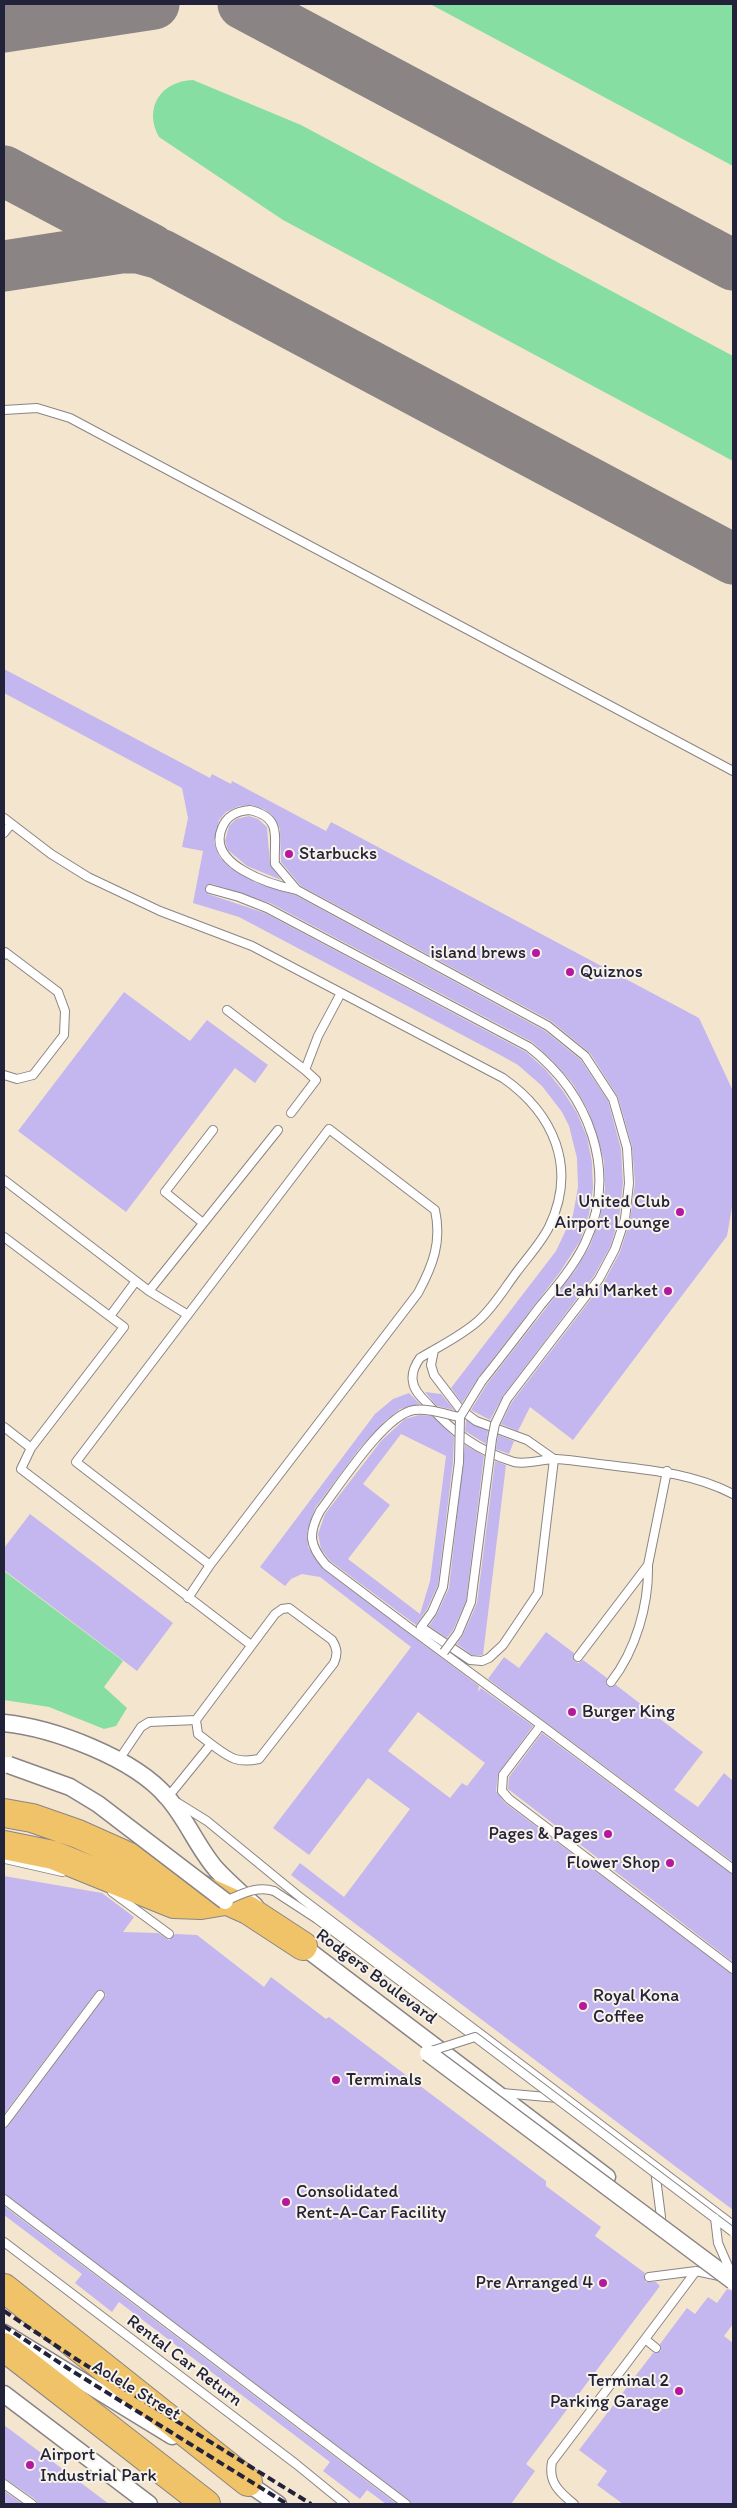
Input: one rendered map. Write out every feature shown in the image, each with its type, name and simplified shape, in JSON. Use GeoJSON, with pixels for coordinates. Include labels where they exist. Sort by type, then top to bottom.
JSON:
{"type":"FeatureCollection","features":[{"type":"Feature","properties":{"kind":"highway"},"geometry":{"type":"LineString","coordinates":[[4,1813],[32,1818],[87,1838],[248,1910],[303,1946]]}},
{"type":"Feature","properties":{"kind":"highway"},"geometry":{"type":"LineString","coordinates":[[4,1844],[53,1855],[174,1904],[201,1905],[225,1901]]}},
{"type":"Feature","properties":{"kind":"highway"},"geometry":{"type":"LineString","coordinates":[[4,2288],[248,2482]]}},
{"type":"Feature","properties":{"kind":"highway"},"geometry":{"type":"LineString","coordinates":[[4,2347],[197,2497]]}},
{"type":"Feature","properties":{"kind":"street","name":"Rodgers Boulevard"},"geometry":{"type":"LineString","coordinates":[[4,1723],[49,1732],[83,1743],[118,1760],[167,1796],[216,1869],[259,1910],[303,1946],[733,2272]]}},
{"type":"Feature","properties":{"kind":"street"},"geometry":{"type":"LineString","coordinates":[[7,1764],[70,1787],[98,1804],[733,2280]]}},
{"type":"Feature","properties":{"kind":"street","name":"Aolele Street"},"geometry":{"type":"LineString","coordinates":[[4,2333],[248,2482],[278,2504]]}},
{"type":"Feature","properties":{"kind":"street"},"geometry":{"type":"LineString","coordinates":[[4,2394],[149,2504]]}},
{"type":"Feature","properties":{"kind":"lane"},"geometry":{"type":"LineString","coordinates":[[4,410],[37,408],[70,418],[733,771]]}},
{"type":"Feature","properties":{"kind":"lane"},"geometry":{"type":"LineString","coordinates":[[297,890],[275,864],[276,832],[267,817],[250,810],[231,815],[221,831],[220,840],[226,857],[241,870],[266,881],[297,890],[548,1026],[585,1056],[613,1099],[623,1130],[629,1163],[628,1201],[618,1241],[599,1280],[507,1399],[495,1424],[471,1602],[458,1634],[444,1652]]}},
{"type":"Feature","properties":{"kind":"lane"},"geometry":{"type":"LineString","coordinates":[[4,818],[50,854],[88,877],[160,911],[238,938],[503,1078],[523,1092],[536,1106],[548,1124],[556,1143],[560,1188],[553,1218],[544,1236],[479,1320],[420,1358],[414,1367],[413,1382],[416,1390],[445,1424],[466,1441],[513,1461],[520,1463],[554,1459],[667,1471],[717,1486],[733,1494]]}},
{"type":"Feature","properties":{"kind":"lane"},"geometry":{"type":"LineString","coordinates":[[4,833],[11,824]]}},
{"type":"Feature","properties":{"kind":"lane"},"geometry":{"type":"LineString","coordinates":[[210,889],[239,897],[267,908],[529,1047],[560,1076],[581,1107],[591,1126],[599,1167],[598,1203],[591,1229],[580,1251],[559,1283],[482,1381],[460,1417],[461,1446],[442,1593],[421,1627],[470,1660],[482,1661],[495,1653],[538,1593],[554,1459]]}},
{"type":"Feature","properties":{"kind":"lane"},"geometry":{"type":"LineString","coordinates":[[4,955],[6,952],[58,992],[65,1011],[64,1035],[33,1074],[17,1079],[4,1076]]}},
{"type":"Feature","properties":{"kind":"lane"},"geometry":{"type":"LineString","coordinates":[[305,1070],[318,1036],[341,993]]}},
{"type":"Feature","properties":{"kind":"lane"},"geometry":{"type":"LineString","coordinates":[[227,1010],[316,1080],[291,1113]]}},
{"type":"Feature","properties":{"kind":"lane"},"geometry":{"type":"LineString","coordinates":[[188,1598],[210,1565],[418,1293],[436,1254],[438,1224],[435,1210],[329,1129],[76,1462],[210,1565]]}},
{"type":"Feature","properties":{"kind":"lane"},"geometry":{"type":"LineString","coordinates":[[203,1223],[165,1192],[212,1130]]}},
{"type":"Feature","properties":{"kind":"lane"},"geometry":{"type":"LineString","coordinates":[[148,1291],[278,1130]]}},
{"type":"Feature","properties":{"kind":"lane"},"geometry":{"type":"LineString","coordinates":[[4,1180],[148,1291],[188,1315]]}},
{"type":"Feature","properties":{"kind":"lane"},"geometry":{"type":"LineString","coordinates":[[4,1236],[124,1327],[31,1448],[21,1470],[251,1645]]}},
{"type":"Feature","properties":{"kind":"lane"},"geometry":{"type":"LineString","coordinates":[[110,1316],[136,1281]]}},
{"type":"Feature","properties":{"kind":"lane"},"geometry":{"type":"LineString","coordinates":[[434,1350],[431,1366],[434,1375],[460,1409],[476,1421],[527,1440],[554,1459]]}},
{"type":"Feature","properties":{"kind":"lane"},"geometry":{"type":"LineString","coordinates":[[460,1417],[414,1410],[405,1412],[390,1421],[320,1511],[314,1523],[312,1535],[316,1553],[326,1565],[490,1686],[733,1870]]}},
{"type":"Feature","properties":{"kind":"lane"},"geometry":{"type":"LineString","coordinates":[[4,1427],[31,1448]]}},
{"type":"Feature","properties":{"kind":"lane"},"geometry":{"type":"LineString","coordinates":[[611,1682],[633,1644],[649,1587],[648,1565],[667,1471]]}},
{"type":"Feature","properties":{"kind":"lane"},"geometry":{"type":"LineString","coordinates":[[578,1657],[648,1565]]}},
{"type":"Feature","properties":{"kind":"lane"},"geometry":{"type":"LineString","coordinates":[[289,1608],[332,1640],[336,1647],[337,1656],[334,1663],[259,1759],[244,1762],[232,1758],[198,1734],[196,1720],[251,1645],[275,1614],[282,1609],[289,1608]]}},
{"type":"Feature","properties":{"kind":"lane"},"geometry":{"type":"LineString","coordinates":[[118,1760],[141,1726],[149,1722],[196,1720]]}},
{"type":"Feature","properties":{"kind":"lane"},"geometry":{"type":"LineString","coordinates":[[540,1724],[503,1775],[502,1791],[509,1799],[733,1970]]}},
{"type":"Feature","properties":{"kind":"lane"},"geometry":{"type":"LineString","coordinates":[[211,1744],[167,1796],[207,1821],[301,1898],[733,2225]]}},
{"type":"Feature","properties":{"kind":"lane"},"geometry":{"type":"LineString","coordinates":[[4,1859],[68,1874]]}},
{"type":"Feature","properties":{"kind":"lane"},"geometry":{"type":"LineString","coordinates":[[102,1888],[129,1902],[169,1934]]}},
{"type":"Feature","properties":{"kind":"lane"},"geometry":{"type":"LineString","coordinates":[[225,1901],[245,1893],[267,1888],[284,1896],[475,2037],[733,2232]]}},
{"type":"Feature","properties":{"kind":"lane"},"geometry":{"type":"LineString","coordinates":[[4,2124],[100,1995]]}},
{"type":"Feature","properties":{"kind":"lane"},"geometry":{"type":"LineString","coordinates":[[428,2053],[475,2037]]}},
{"type":"Feature","properties":{"kind":"lane"},"geometry":{"type":"LineString","coordinates":[[496,2093],[567,2099]]}},
{"type":"Feature","properties":{"kind":"lane"},"geometry":{"type":"LineString","coordinates":[[655,2165],[661,2218]]}},
{"type":"Feature","properties":{"kind":"lane"},"geometry":{"type":"LineString","coordinates":[[4,2199],[406,2504]]}},
{"type":"Feature","properties":{"kind":"lane"},"geometry":{"type":"LineString","coordinates":[[715,2218],[718,2243],[733,2280]]}},
{"type":"Feature","properties":{"kind":"lane","name":"Rental Car Return"},"geometry":{"type":"LineString","coordinates":[[4,2242],[296,2464],[345,2504]]}},
{"type":"Feature","properties":{"kind":"lane"},"geometry":{"type":"LineString","coordinates":[[649,2277],[696,2271],[733,2280]]}},
{"type":"Feature","properties":{"kind":"lane"},"geometry":{"type":"LineString","coordinates":[[574,2504],[558,2492],[552,2482],[550,2471],[552,2462],[696,2271]]}},
{"type":"Feature","properties":{"kind":"lane"},"geometry":{"type":"LineString","coordinates":[[645,2339],[656,2348]]}},
{"type":"Feature","properties":{"kind":"lane"},"geometry":{"type":"LineString","coordinates":[[4,2484],[32,2504]]}},
{"type":"Feature","properties":{"kind":"green space"},"geometry":{"type":"Polygon","coordinates":[[[430,4],[733,4],[733,166],[430,4]]]}},
{"type":"Feature","properties":{"kind":"green space"},"geometry":{"type":"Polygon","coordinates":[[[193,80],[301,125],[733,356],[733,461],[283,220],[159,137],[153,116],[154,106],[158,98],[172,85],[193,80]]]}},
{"type":"Feature","properties":{"kind":"green space"},"geometry":{"type":"Polygon","coordinates":[[[4,1571],[123,1661],[104,1687],[127,1708],[116,1726],[104,1729],[49,1707],[4,1700],[4,1571]]]}},
{"type":"Feature","properties":{"kind":"building"},"geometry":{"type":"Polygon","coordinates":[[[4,669],[210,778],[212,774],[231,784],[232,781],[326,831],[331,822],[699,1018],[733,1091],[733,1201],[727,1236],[573,1440],[530,1407],[518,1431],[501,1424],[512,1402],[604,1282],[620,1252],[630,1221],[635,1183],[632,1146],[618,1097],[590,1053],[551,1021],[301,886],[281,862],[280,829],[272,815],[264,809],[251,805],[239,806],[226,812],[219,820],[214,842],[219,856],[229,867],[256,883],[295,895],[545,1031],[581,1060],[608,1101],[621,1149],[623,1183],[619,1218],[610,1247],[594,1276],[503,1396],[490,1420],[471,1410],[487,1384],[575,1271],[590,1246],[600,1217],[605,1189],[604,1161],[597,1134],[587,1108],[573,1084],[554,1062],[532,1042],[270,903],[212,884],[205,887],[208,894],[265,913],[526,1052],[546,1070],[563,1091],[577,1113],[587,1137],[592,1162],[593,1188],[589,1214],[580,1241],[560,1272],[478,1378],[462,1403],[451,1388],[556,1251],[573,1215],[578,1187],[577,1158],[569,1126],[562,1112],[542,1086],[518,1065],[239,917],[193,903],[203,851],[182,847],[188,818],[182,788],[4,693],[4,669]]]}},
{"type":"Feature","properties":{"kind":"building"},"geometry":{"type":"Polygon","coordinates":[[[249,816],[258,819],[267,827],[270,865],[281,880],[247,866],[228,850],[225,841],[229,826],[236,819],[249,816]]]}},
{"type":"Feature","properties":{"kind":"building"},"geometry":{"type":"Polygon","coordinates":[[[124,992],[190,1041],[207,1020],[268,1065],[255,1083],[235,1068],[126,1212],[18,1131],[124,992]]]}},
{"type":"Feature","properties":{"kind":"building"},"geometry":{"type":"Polygon","coordinates":[[[425,1392],[441,1394],[454,1410],[437,1406],[425,1392]]]}},
{"type":"Feature","properties":{"kind":"building"},"geometry":{"type":"Polygon","coordinates":[[[409,1393],[420,1404],[400,1409],[386,1420],[359,1449],[315,1508],[307,1532],[308,1547],[323,1569],[479,1686],[478,1692],[481,1688],[533,1726],[498,1774],[496,1791],[505,1803],[733,1975],[733,2210],[291,1875],[300,1863],[344,1897],[410,1809],[368,1778],[309,1855],[273,1828],[411,1647],[320,1577],[302,1574],[291,1579],[285,1586],[260,1567],[375,1414],[393,1399],[409,1393]],[[418,1712],[388,1751],[450,1798],[462,1783],[467,1786],[485,1763],[418,1712]]]}},
{"type":"Feature","properties":{"kind":"building"},"geometry":{"type":"Polygon","coordinates":[[[419,1415],[432,1416],[454,1437],[453,1462],[438,1585],[427,1609],[416,1625],[330,1561],[321,1549],[318,1534],[325,1514],[381,1441],[405,1419],[419,1415]],[[401,1434],[363,1484],[390,1505],[348,1559],[420,1614],[430,1581],[446,1456],[401,1434]]]}},
{"type":"Feature","properties":{"kind":"building"},"geometry":{"type":"Polygon","coordinates":[[[466,1420],[488,1431],[486,1444],[465,1431],[466,1420]]]}},
{"type":"Feature","properties":{"kind":"building"},"geometry":{"type":"Polygon","coordinates":[[[498,1435],[514,1441],[509,1454],[496,1449],[498,1435]]]}},
{"type":"Feature","properties":{"kind":"building"},"geometry":{"type":"Polygon","coordinates":[[[465,1445],[484,1456],[466,1601],[453,1630],[447,1638],[429,1626],[449,1588],[465,1445]]]}},
{"type":"Feature","properties":{"kind":"building"},"geometry":{"type":"Polygon","coordinates":[[[495,1461],[506,1465],[483,1655],[472,1655],[457,1644],[477,1603],[495,1461]]]}},
{"type":"Feature","properties":{"kind":"building"},"geometry":{"type":"Polygon","coordinates":[[[30,1514],[173,1623],[137,1671],[4,1570],[4,1548],[30,1514]]]}},
{"type":"Feature","properties":{"kind":"building"},"geometry":{"type":"Polygon","coordinates":[[[546,1632],[574,1653],[574,1661],[578,1663],[583,1660],[607,1678],[607,1686],[616,1685],[703,1752],[674,1790],[698,1807],[724,1773],[733,1781],[733,1862],[488,1679],[504,1657],[519,1668],[546,1632]]]}},
{"type":"Feature","properties":{"kind":"building"},"geometry":{"type":"Polygon","coordinates":[[[542,1733],[733,1875],[733,1962],[508,1789],[509,1777],[542,1733]]]}},
{"type":"Feature","properties":{"kind":"building","name":"Consolidated Rent-A-Car Facility"},"geometry":{"type":"Polygon","coordinates":[[[4,1876],[102,1893],[134,1917],[123,1932],[158,1933],[169,1940],[175,1934],[197,1935],[264,1987],[271,1977],[326,2019],[329,2017],[546,2181],[546,2186],[601,2227],[595,2236],[645,2273],[644,2278],[646,2282],[656,2282],[660,2286],[526,2464],[535,2471],[511,2504],[412,2504],[4,2193],[4,2129],[106,1995],[101,1990],[96,1992],[4,2114],[4,1876]]]}},
{"type":"Feature","properties":{"kind":"building"},"geometry":{"type":"Polygon","coordinates":[[[4,2206],[397,2504],[386,2504],[367,2490],[360,2499],[323,2471],[330,2462],[119,2302],[112,2312],[75,2283],[82,2274],[4,2215],[4,2206]]]}},
{"type":"Feature","properties":{"kind":"building","name":"Terminal 2 Parking Garage"},"geometry":{"type":"Polygon","coordinates":[[[727,2289],[733,2291],[733,2324],[724,2336],[733,2343],[733,2504],[623,2504],[597,2485],[607,2471],[579,2450],[653,2353],[661,2351],[660,2344],[687,2308],[695,2314],[708,2297],[717,2303],[727,2289]]]}},
{"type":"Feature","properties":{"kind":"building","name":"Airport Industrial Park"},"geometry":{"type":"Polygon","coordinates":[[[4,2425],[109,2504],[38,2504],[35,2499],[4,2478],[4,2425]]]}},
{"type":"Feature","properties":{"kind":"building"},"geometry":{"type":"Polygon","coordinates":[[[4,2491],[23,2504],[4,2504],[4,2491]]]}},
{"type":"Feature","properties":{"kind":"taxiway"},"geometry":{"type":"LineString","coordinates":[[4,27],[154,4]]}},
{"type":"Feature","properties":{"kind":"taxiway"},"geometry":{"type":"LineString","coordinates":[[243,4],[733,265]]}},
{"type":"Feature","properties":{"kind":"taxiway"},"geometry":{"type":"LineString","coordinates":[[4,171],[151,249]]}},
{"type":"Feature","properties":{"kind":"taxiway"},"geometry":{"type":"LineString","coordinates":[[4,266],[121,248],[138,248],[160,254],[733,559]]}},
{"type":"Feature","properties":{"kind":"railway"},"geometry":{"type":"LineString","coordinates":[[4,2311],[76,2359],[311,2504]]}},
{"type":"Feature","properties":{"kind":"railway"},"geometry":{"type":"LineString","coordinates":[[4,2326],[69,2369],[287,2504]]}},
{"type":"Feature","properties":{"kind":"place","name":"Starbucks"},"geometry":{"type":"Point","coordinates":[289,854]}},
{"type":"Feature","properties":{"kind":"place","name":"island brews"},"geometry":{"type":"Point","coordinates":[536,953]}},
{"type":"Feature","properties":{"kind":"place","name":"Quiznos"},"geometry":{"type":"Point","coordinates":[570,972]}},
{"type":"Feature","properties":{"kind":"place","name":"United Club Airport Lounge"},"geometry":{"type":"Point","coordinates":[680,1212]}},
{"type":"Feature","properties":{"kind":"place","name":"Le'ahi Market"},"geometry":{"type":"Point","coordinates":[668,1291]}},
{"type":"Feature","properties":{"kind":"place","name":"Burger King"},"geometry":{"type":"Point","coordinates":[572,1712]}},
{"type":"Feature","properties":{"kind":"place","name":"Pages & Pages"},"geometry":{"type":"Point","coordinates":[608,1834]}},
{"type":"Feature","properties":{"kind":"place","name":"Flower Shop"},"geometry":{"type":"Point","coordinates":[670,1863]}},
{"type":"Feature","properties":{"kind":"place","name":"Royal Kona Coffee"},"geometry":{"type":"Point","coordinates":[583,2006]}},
{"type":"Feature","properties":{"kind":"place","name":"Terminals"},"geometry":{"type":"Point","coordinates":[336,2080]}},
{"type":"Feature","properties":{"kind":"place","name":"Consolidated Rent-A-Car Facility"},"geometry":{"type":"Point","coordinates":[286,2202]}},
{"type":"Feature","properties":{"kind":"place","name":"Pre Arranged 4"},"geometry":{"type":"Point","coordinates":[603,2283]}},
{"type":"Feature","properties":{"kind":"place","name":"Terminal 2 Parking Garage"},"geometry":{"type":"Point","coordinates":[679,2391]}},
{"type":"Feature","properties":{"kind":"place","name":"Airport Industrial Park"},"geometry":{"type":"Point","coordinates":[30,2465]}}]}
